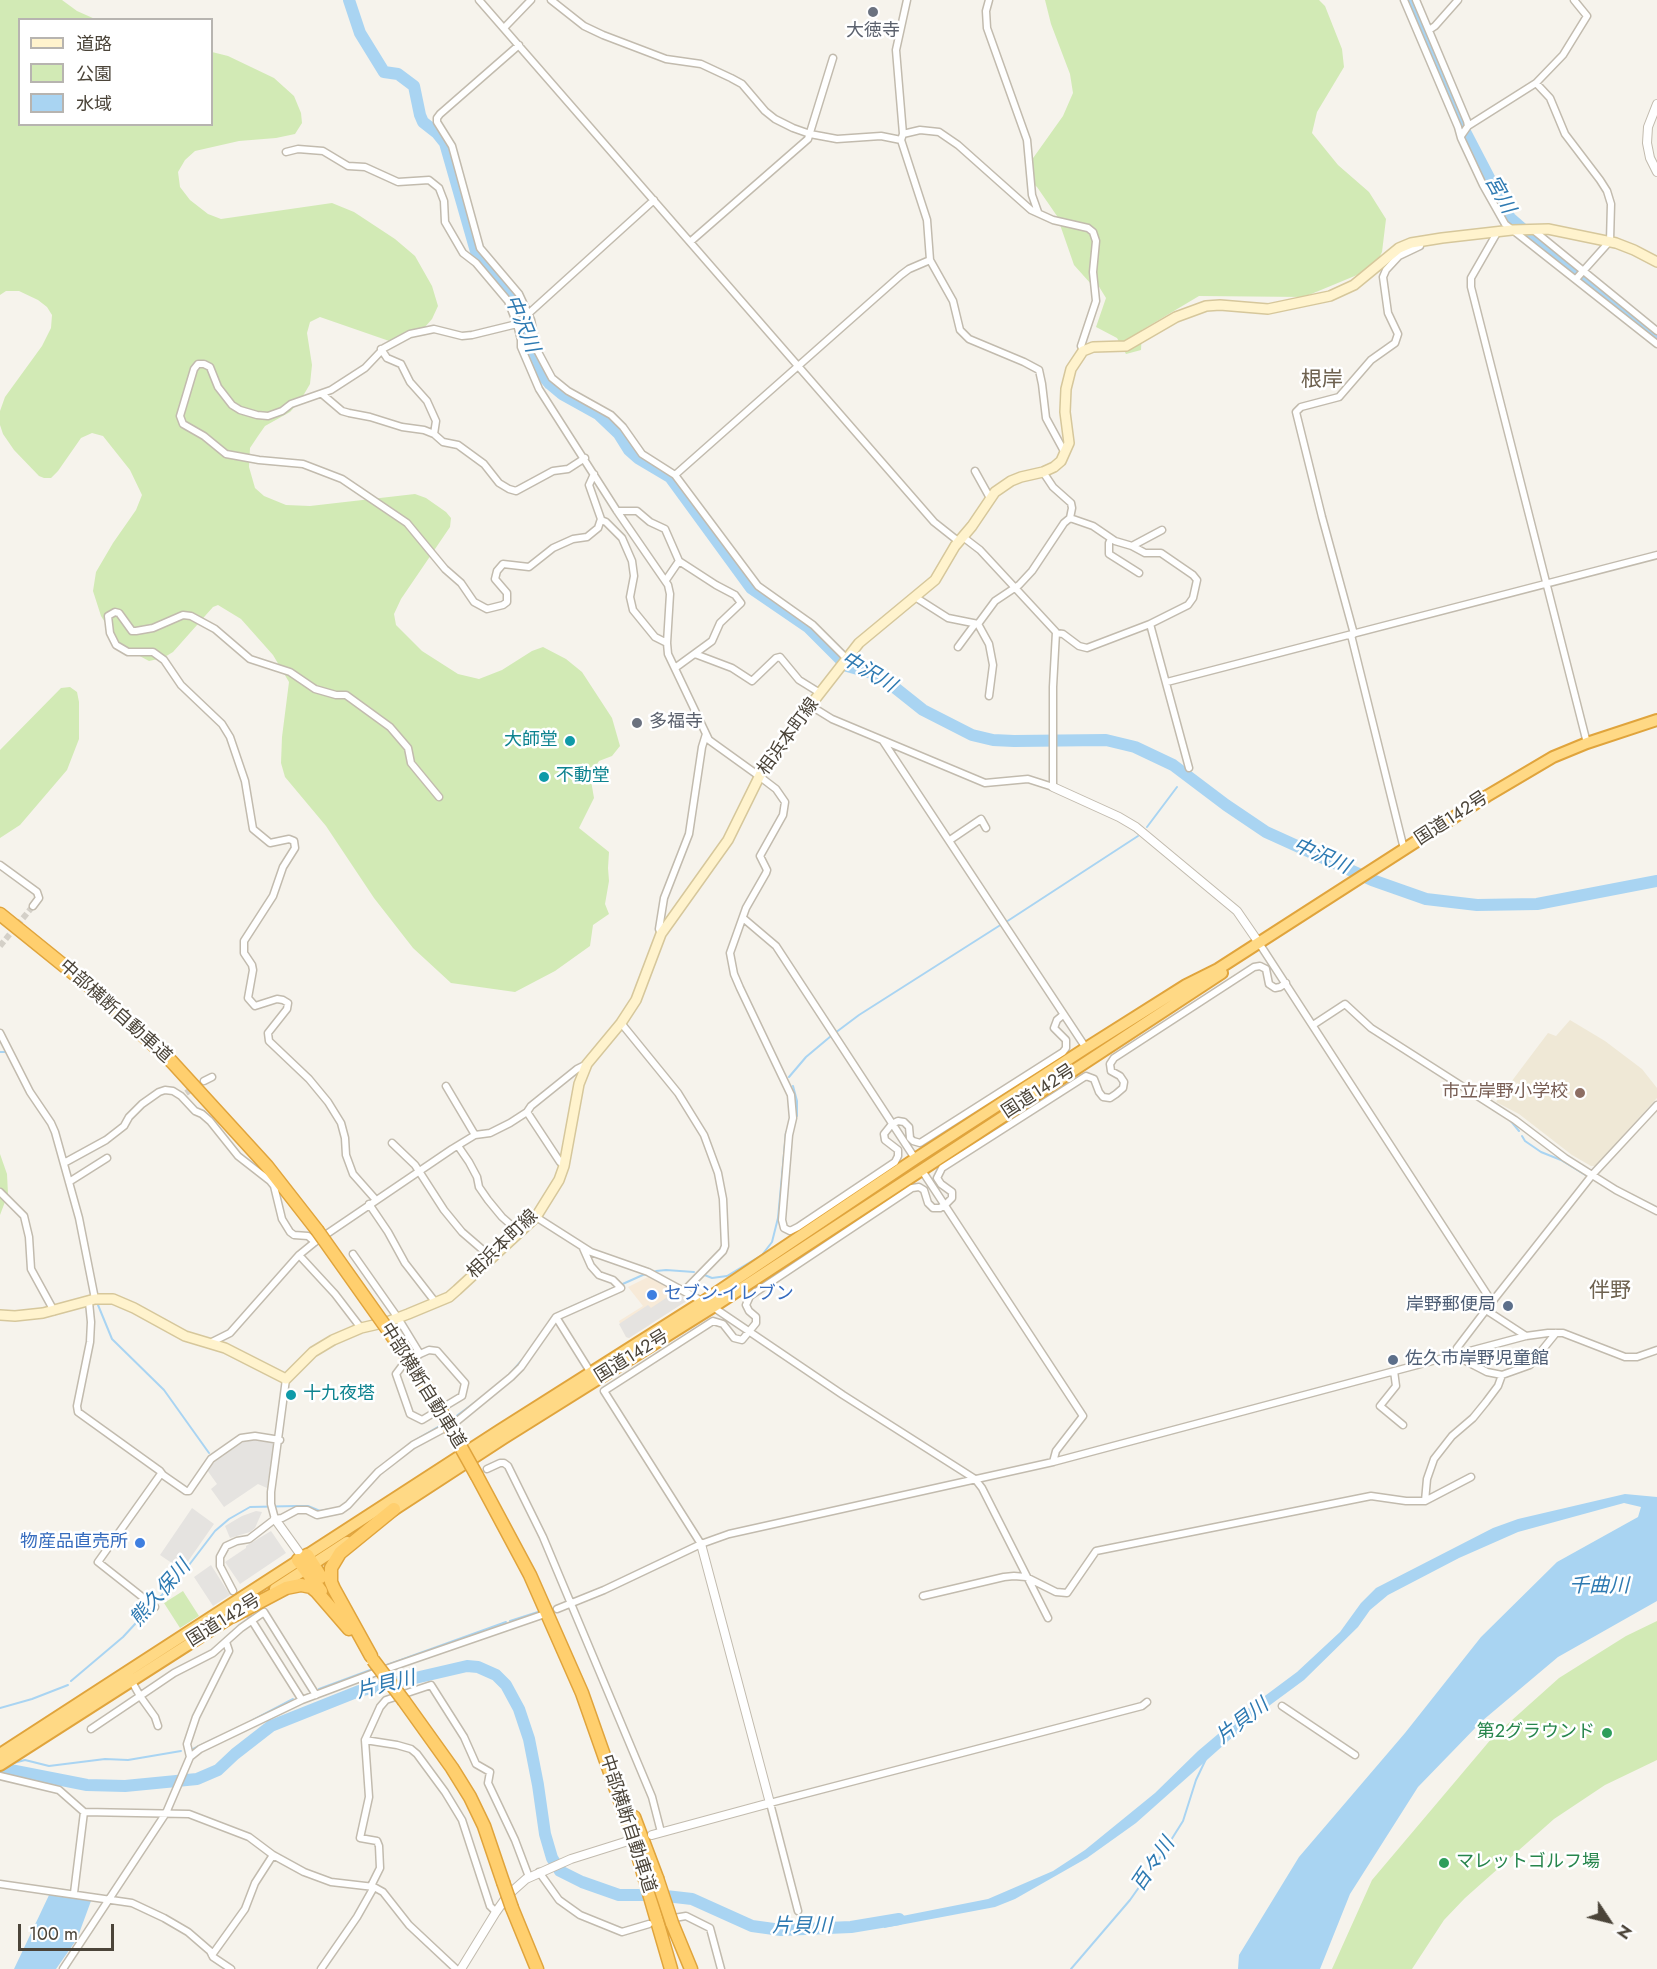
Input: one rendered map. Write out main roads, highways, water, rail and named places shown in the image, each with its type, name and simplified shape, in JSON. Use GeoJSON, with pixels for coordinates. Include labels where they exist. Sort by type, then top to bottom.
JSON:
{"type":"FeatureCollection","features":[{"type":"Feature","properties":{"kind":"highway","name":"国道142号"},"geometry":{"type":"LineString","coordinates":[[3,1752],[305,1562],[394,1509],[708,1304],[918,1164],[1086,1048],[1259,943],[1487,796],[1554,757],[1587,743],[1657,720]]}},
{"type":"Feature","properties":{"kind":"highway","name":"中部横断自動車道"},"geometry":{"type":"LineString","coordinates":[[0,914],[137,1028],[240,1134],[290,1194],[316,1236],[361,1290],[412,1364],[482,1472],[530,1575],[598,1733],[628,1838],[647,1877]]}},
{"type":"Feature","properties":{"kind":"highway","name":"国道142号"},"geometry":{"type":"LineString","coordinates":[[0,1765],[233,1616],[305,1562],[591,1372],[708,1304],[801,1230],[918,1164],[1193,993],[1249,955],[1259,943]]}},
{"type":"Feature","properties":{"kind":"highway"},"geometry":{"type":"LineString","coordinates":[[344,1615],[331,1582],[331,1568],[340,1553],[394,1509]]}},
{"type":"Feature","properties":{"kind":"highway"},"geometry":{"type":"LineString","coordinates":[[305,1562],[452,1768],[470,1797],[484,1826],[535,1969]]}},
{"type":"Feature","properties":{"kind":"highway"},"geometry":{"type":"LineString","coordinates":[[233,1616],[286,1588],[301,1585],[311,1587],[344,1615]]}},
{"type":"Feature","properties":{"kind":"highway"},"geometry":{"type":"LineString","coordinates":[[598,1733],[620,1782],[658,1921],[666,1969]]}},
{"type":"Feature","properties":{"kind":"highway"},"geometry":{"type":"LineString","coordinates":[[647,1877],[658,1921],[692,1969]]}},
{"type":"Feature","properties":{"kind":"highway","name":"中部横断自動車道"},"geometry":{"type":"LineString","coordinates":[[658,1921],[671,1969]]}},
{"type":"Feature","properties":{"kind":"main road","name":"相浜本町線"},"geometry":{"type":"LineString","coordinates":[[0,1315],[24,1316],[105,1298],[121,1302],[185,1336],[210,1343],[250,1360],[286,1379],[322,1346],[361,1328],[398,1318],[436,1303],[457,1290],[536,1217],[560,1180],[579,1083],[587,1064],[621,1023],[636,1000],[661,934],[728,840],[767,761],[868,633],[935,580],[990,498],[1011,481],[1044,472],[1058,464],[1065,453],[1069,438],[1065,412],[1066,389],[1071,369],[1083,351],[1093,347],[1126,346],[1176,317],[1206,306],[1268,309],[1338,293],[1362,278],[1399,248],[1421,241],[1522,229],[1556,230],[1610,241],[1657,262]]}},
{"type":"Feature","properties":{"kind":"water","name":"千曲川"},"geometry":{"type":"Polygon","coordinates":[[[1625,1494],[1657,1497],[1657,1601],[1558,1657],[1482,1721],[1418,1787],[1350,1894],[1320,1969],[1238,1969],[1239,1955],[1299,1857],[1405,1733],[1481,1637],[1557,1562],[1638,1517],[1641,1507],[1624,1503],[1518,1532],[1459,1558],[1388,1595],[1370,1610],[1358,1627],[1304,1680],[1262,1711],[1136,1823],[1087,1858],[1015,1899],[995,1907],[884,1928],[882,1920],[988,1899],[1053,1871],[1085,1850],[1155,1793],[1198,1751],[1250,1707],[1297,1672],[1340,1632],[1361,1603],[1376,1588],[1493,1528],[1518,1519],[1625,1494]]]}},
{"type":"Feature","properties":{"kind":"water"},"geometry":{"type":"Polygon","coordinates":[[[50,1893],[91,1901],[77,1939],[56,1969],[14,1969],[50,1893]]]}},
{"type":"Feature","properties":{"kind":"waterway","name":"中沢川"},"geometry":{"type":"LineString","coordinates":[[349,0],[360,33],[384,72],[398,74],[414,86],[423,122],[445,143],[477,255],[514,296],[521,314],[527,343],[539,371],[562,394],[598,414],[619,434],[629,450],[638,458],[670,477],[751,588],[808,627],[847,666],[879,675],[923,710],[972,735],[993,740],[1014,741],[1106,740],[1135,747],[1173,765],[1266,832],[1372,880],[1426,899],[1477,905],[1537,904],[1657,881]]}},
{"type":"Feature","properties":{"kind":"waterway","name":"宮川"},"geometry":{"type":"LineString","coordinates":[[1410,0],[1460,122],[1510,218],[1657,337]]}},
{"type":"Feature","properties":{"kind":"waterway","name":"中沢川"},"geometry":{"type":"LineString","coordinates":[[1184,778],[1187,775]]}},
{"type":"Feature","properties":{"kind":"waterway"},"geometry":{"type":"LineString","coordinates":[[1147,827],[1177,787]]}},
{"type":"Feature","properties":{"kind":"waterway"},"geometry":{"type":"LineString","coordinates":[[1006,922],[1138,836]]}},
{"type":"Feature","properties":{"kind":"waterway"},"geometry":{"type":"LineString","coordinates":[[835,1033],[859,1015],[1002,924]]}},
{"type":"Feature","properties":{"kind":"waterway"},"geometry":{"type":"LineString","coordinates":[[789,1077],[806,1057],[831,1036]]}},
{"type":"Feature","properties":{"kind":"waterway","name":"熊久保川"},"geometry":{"type":"LineString","coordinates":[[0,1052],[5,1052]]}},
{"type":"Feature","properties":{"kind":"waterway"},"geometry":{"type":"LineString","coordinates":[[793,1086],[797,1101],[797,1116]]}},
{"type":"Feature","properties":{"kind":"waterway"},"geometry":{"type":"LineString","coordinates":[[1492,1109],[1510,1120],[1519,1131]]}},
{"type":"Feature","properties":{"kind":"waterway"},"geometry":{"type":"LineString","coordinates":[[702,1274],[712,1278],[727,1276],[762,1255],[772,1242],[778,1218],[786,1132]]}},
{"type":"Feature","properties":{"kind":"waterway"},"geometry":{"type":"LineString","coordinates":[[1522,1136],[1525,1141],[1541,1152],[1561,1160],[1587,1176]]}},
{"type":"Feature","properties":{"kind":"waterway"},"geometry":{"type":"LineString","coordinates":[[656,1271],[694,1272]]}},
{"type":"Feature","properties":{"kind":"waterway"},"geometry":{"type":"LineString","coordinates":[[541,1334],[553,1316],[558,1313],[645,1274]]}},
{"type":"Feature","properties":{"kind":"waterway","name":"熊久保川"},"geometry":{"type":"LineString","coordinates":[[98,1305],[112,1339],[164,1390],[209,1453]]}},
{"type":"Feature","properties":{"kind":"waterway"},"geometry":{"type":"LineString","coordinates":[[510,1374],[522,1360]]}},
{"type":"Feature","properties":{"kind":"waterway"},"geometry":{"type":"LineString","coordinates":[[451,1420],[485,1395]]}},
{"type":"Feature","properties":{"kind":"waterway"},"geometry":{"type":"LineString","coordinates":[[412,1442],[443,1424]]}},
{"type":"Feature","properties":{"kind":"waterway","name":"熊久保川"},"geometry":{"type":"LineString","coordinates":[[71,1681],[123,1637],[186,1569],[215,1531],[229,1519],[250,1507],[308,1506],[320,1511],[330,1509]]}},
{"type":"Feature","properties":{"kind":"waterway"},"geometry":{"type":"LineString","coordinates":[[510,1621],[538,1612]]}},
{"type":"Feature","properties":{"kind":"waterway"},"geometry":{"type":"LineString","coordinates":[[384,1666],[506,1622]]}},
{"type":"Feature","properties":{"kind":"waterway","name":"片貝川"},"geometry":{"type":"LineString","coordinates":[[0,1768],[87,1785],[125,1786],[197,1779],[218,1770],[271,1726],[359,1691],[467,1666],[478,1667],[496,1675],[506,1685],[519,1709],[529,1739],[545,1834],[552,1858],[560,1871],[582,1882],[619,1895],[657,1895],[692,1899],[752,1926],[781,1930],[851,1927],[899,1919]]}},
{"type":"Feature","properties":{"kind":"waterway"},"geometry":{"type":"LineString","coordinates":[[319,1689],[373,1669]]}},
{"type":"Feature","properties":{"kind":"waterway","name":"熊久保川"},"geometry":{"type":"LineString","coordinates":[[0,1708],[68,1685]]}},
{"type":"Feature","properties":{"kind":"waterway"},"geometry":{"type":"LineString","coordinates":[[253,1720],[293,1699]]}},
{"type":"Feature","properties":{"kind":"waterway"},"geometry":{"type":"LineString","coordinates":[[193,1749],[218,1737]]}},
{"type":"Feature","properties":{"kind":"waterway"},"geometry":{"type":"LineString","coordinates":[[10,1764],[25,1760],[49,1766],[105,1759],[128,1760],[181,1751]]}},
{"type":"Feature","properties":{"kind":"waterway","name":"百々川"},"geometry":{"type":"LineString","coordinates":[[1071,1969],[1130,1900],[1161,1856],[1183,1821],[1196,1780],[1206,1759]]}},
{"type":"Feature","properties":{"kind":"tunnel"},"geometry":{"type":"LineString","coordinates":[[0,946],[33,906]]}},
{"type":"Feature","properties":{"kind":"tunnel"},"geometry":{"type":"LineString","coordinates":[[186,1093],[204,1081]]}},
{"type":"Feature","properties":{"kind":"tunnel"},"geometry":{"type":"LineString","coordinates":[[233,1591],[254,1624]]}},
{"type":"Feature","properties":{"kind":"place","name":"大徳寺"},"geometry":{"type":"Point","coordinates":[873,12]}},
{"type":"Feature","properties":{"kind":"place","name":"多福寺"},"geometry":{"type":"Point","coordinates":[637,723]}},
{"type":"Feature","properties":{"kind":"place","name":"大師堂"},"geometry":{"type":"Point","coordinates":[570,741]}},
{"type":"Feature","properties":{"kind":"place","name":"不動堂"},"geometry":{"type":"Point","coordinates":[544,777]}},
{"type":"Feature","properties":{"kind":"place","name":"市立岸野小学校"},"geometry":{"type":"Point","coordinates":[1580,1093]}},
{"type":"Feature","properties":{"kind":"place","name":"セブン-イレブン"},"geometry":{"type":"Point","coordinates":[652,1295]}},
{"type":"Feature","properties":{"kind":"place","name":"岸野郵便局"},"geometry":{"type":"Point","coordinates":[1508,1306]}},
{"type":"Feature","properties":{"kind":"place","name":"佐久市岸野児童館"},"geometry":{"type":"Point","coordinates":[1393,1360]}},
{"type":"Feature","properties":{"kind":"place","name":"十九夜塔"},"geometry":{"type":"Point","coordinates":[291,1395]}},
{"type":"Feature","properties":{"kind":"place","name":"物産品直売所"},"geometry":{"type":"Point","coordinates":[140,1543]}},
{"type":"Feature","properties":{"kind":"place","name":"第2グラウンド"},"geometry":{"type":"Point","coordinates":[1607,1733]}},
{"type":"Feature","properties":{"kind":"place","name":"マレットゴルフ場"},"geometry":{"type":"Point","coordinates":[1444,1863]}},
{"type":"Feature","properties":{"kind":"district","name":"根岸"},"geometry":{"type":"Point","coordinates":[1322,381]}},
{"type":"Feature","properties":{"kind":"district","name":"伴野"},"geometry":{"type":"Point","coordinates":[1610,1292]}}]}
